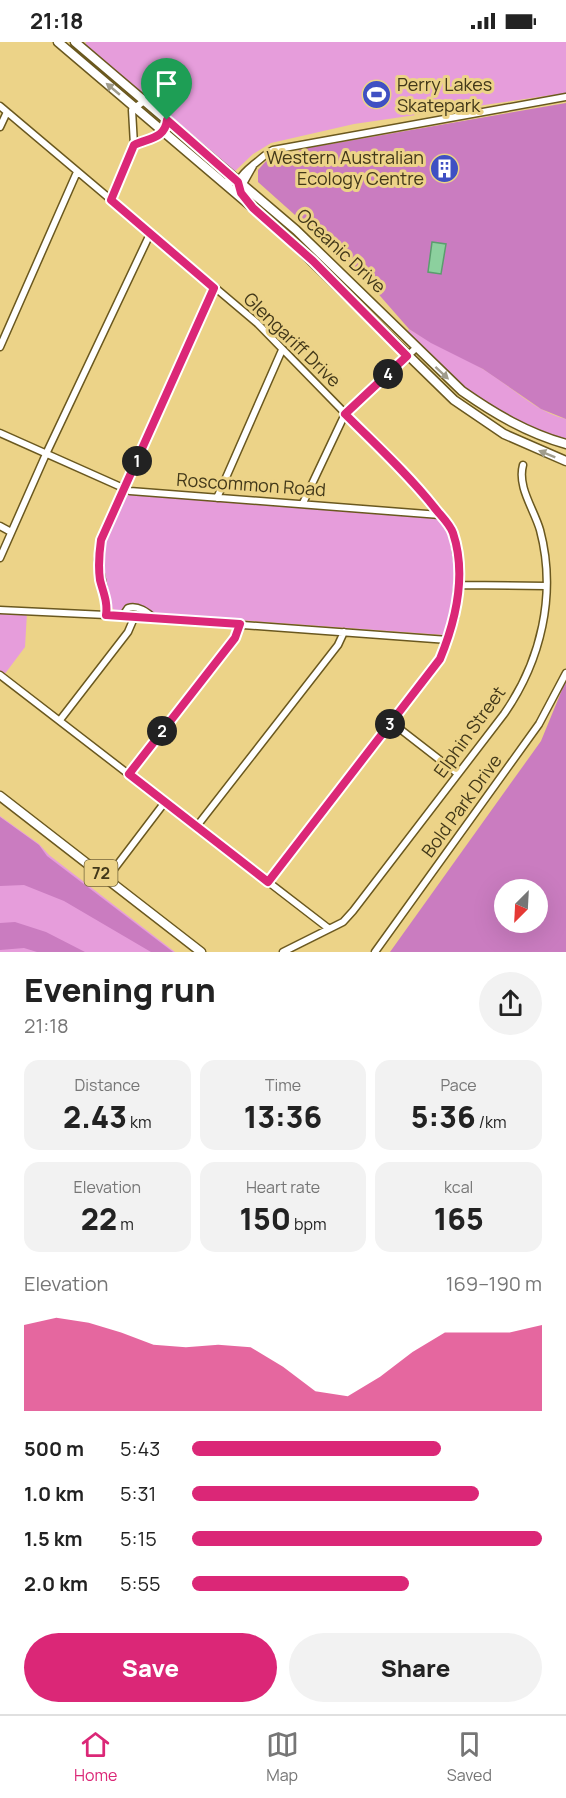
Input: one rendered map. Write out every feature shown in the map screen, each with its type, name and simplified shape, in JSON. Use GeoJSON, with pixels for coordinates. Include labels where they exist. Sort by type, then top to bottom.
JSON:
{"type":"FeatureCollection","features":[{"type":"Feature","properties":{"kind":"main road","name":"Oceanic Drive"},"geometry":{"type":"LineString","coordinates":[[58,42],[313,261],[454,400],[519,442],[566,461]]}},
{"type":"Feature","properties":{"kind":"main road","name":"Oceanic Drive"},"geometry":{"type":"LineString","coordinates":[[80,44],[335,265],[416,348],[462,391],[491,411],[530,431],[566,444]]}},
{"type":"Feature","properties":{"kind":"main road","name":"72"},"geometry":{"type":"LineString","coordinates":[[0,795],[193,952]]}},
{"type":"Feature","properties":{"kind":"main road","name":"72"},"geometry":{"type":"LineString","coordinates":[[0,802],[201,952]]}},
{"type":"Feature","properties":{"kind":"street"},"geometry":{"type":"LineString","coordinates":[[72,54],[80,44]]}},
{"type":"Feature","properties":{"kind":"street"},"geometry":{"type":"LineString","coordinates":[[253,208],[241,193],[238,182],[244,171],[273,150],[288,145],[566,97]]}},
{"type":"Feature","properties":{"kind":"street"},"geometry":{"type":"LineString","coordinates":[[111,200],[134,145],[132,110],[144,101]]}},
{"type":"Feature","properties":{"kind":"street","name":"Glengariff Drive"},"geometry":{"type":"LineString","coordinates":[[0,106],[257,323],[421,491],[453,532],[459,585],[455,617],[440,659],[268,882]]}},
{"type":"Feature","properties":{"kind":"street"},"geometry":{"type":"LineString","coordinates":[[0,127],[7,112]]}},
{"type":"Feature","properties":{"kind":"street"},"geometry":{"type":"LineString","coordinates":[[134,145],[159,136],[164,132],[167,120]]}},
{"type":"Feature","properties":{"kind":"street"},"geometry":{"type":"LineString","coordinates":[[0,346],[77,172]]}},
{"type":"Feature","properties":{"kind":"street"},"geometry":{"type":"LineString","coordinates":[[222,182],[238,182]]}},
{"type":"Feature","properties":{"kind":"street"},"geometry":{"type":"LineString","coordinates":[[0,558],[46,454],[150,234]]}},
{"type":"Feature","properties":{"kind":"street"},"geometry":{"type":"LineString","coordinates":[[106,615],[107,606],[98,560],[101,540],[214,288]]}},
{"type":"Feature","properties":{"kind":"street"},"geometry":{"type":"LineString","coordinates":[[303,503],[345,414],[416,348]]}},
{"type":"Feature","properties":{"kind":"street"},"geometry":{"type":"LineString","coordinates":[[217,498],[282,350]]}},
{"type":"Feature","properties":{"kind":"street","name":"Roscommon Road"},"geometry":{"type":"LineString","coordinates":[[0,433],[124,490],[440,514]]}},
{"type":"Feature","properties":{"kind":"street","name":"Elphin Street"},"geometry":{"type":"LineString","coordinates":[[283,952],[343,922],[354,911],[512,703],[530,668],[544,620],[546,586],[542,542],[521,480],[523,465]]}},
{"type":"Feature","properties":{"kind":"street"},"geometry":{"type":"LineString","coordinates":[[0,526],[11,532]]}},
{"type":"Feature","properties":{"kind":"street"},"geometry":{"type":"LineString","coordinates":[[459,585],[546,586]]}},
{"type":"Feature","properties":{"kind":"street"},"geometry":{"type":"LineString","coordinates":[[122,616],[128,608],[132,607],[142,609],[155,619]]}},
{"type":"Feature","properties":{"kind":"street"},"geometry":{"type":"LineString","coordinates":[[0,610],[122,616],[448,640]]}},
{"type":"Feature","properties":{"kind":"street"},"geometry":{"type":"LineString","coordinates":[[60,720],[128,632],[134,618]]}},
{"type":"Feature","properties":{"kind":"street"},"geometry":{"type":"LineString","coordinates":[[129,774],[235,638],[240,624]]}},
{"type":"Feature","properties":{"kind":"street"},"geometry":{"type":"LineString","coordinates":[[197,826],[338,645],[344,632]]}},
{"type":"Feature","properties":{"kind":"street","name":"Bold Park Drive"},"geometry":{"type":"LineString","coordinates":[[375,952],[539,724],[554,700],[566,673]]}},
{"type":"Feature","properties":{"kind":"street"},"geometry":{"type":"LineString","coordinates":[[0,675],[328,928]]}},
{"type":"Feature","properties":{"kind":"street"},"geometry":{"type":"LineString","coordinates":[[391,722],[458,774]]}},
{"type":"Feature","properties":{"kind":"street"},"geometry":{"type":"LineString","coordinates":[[106,880],[165,802]]}},
{"type":"Feature","properties":{"kind":"shaded area"},"geometry":{"type":"Polygon","coordinates":[[[86,42],[566,42],[566,93],[354,124],[271,143],[253,154],[233,173],[85,46],[86,42]]]}},
{"type":"Feature","properties":{"kind":"shaded area"},"geometry":{"type":"Polygon","coordinates":[[[566,103],[566,419],[541,409],[483,369],[431,343],[409,329],[360,273],[258,182],[258,170],[267,160],[308,148],[566,103]]]}},
{"type":"Feature","properties":{"kind":"shaded area"},"geometry":{"type":"Polygon","coordinates":[[[409,329],[493,375],[544,410],[566,419],[566,441],[503,414],[458,384],[406,333],[409,329]]]}},
{"type":"Feature","properties":{"kind":"shaded area"},"geometry":{"type":"Polygon","coordinates":[[[130,493],[435,517],[444,527],[454,557],[456,592],[450,623],[444,635],[115,611],[109,604],[101,560],[103,544],[122,500],[130,493]]]}},
{"type":"Feature","properties":{"kind":"shaded area"},"geometry":{"type":"Polygon","coordinates":[[[0,611],[27,613],[25,647],[4,675],[0,672],[0,611]]]}},
{"type":"Feature","properties":{"kind":"shaded area"},"geometry":{"type":"Polygon","coordinates":[[[566,680],[566,952],[390,952],[541,741],[566,680]]]}},
{"type":"Feature","properties":{"kind":"shaded area"},"geometry":{"type":"Polygon","coordinates":[[[0,816],[39,844],[49,855],[175,952],[0,952],[0,816]]]}},
{"type":"Feature","properties":{"kind":"shaded area"},"geometry":{"type":"Polygon","coordinates":[[[0,817],[39,845],[47,856],[173,952],[151,952],[64,901],[24,885],[0,886],[0,817]]]}},
{"type":"Feature","properties":{"kind":"shaded area"},"geometry":{"type":"Polygon","coordinates":[[[15,922],[46,932],[85,952],[37,952],[24,948],[0,950],[0,923],[15,922]]]}},
{"type":"Feature","properties":{"kind":"building","name":"Western Australian Ecology Centre"},"geometry":{"type":"Polygon","coordinates":[[[443,157],[456,167],[448,179],[434,169],[443,157]]]}},
{"type":"Feature","properties":{"kind":"building"},"geometry":{"type":"Polygon","coordinates":[[[432,242],[446,244],[441,274],[428,272],[432,242]]]}},
{"type":"Feature","properties":{"kind":"place","name":"Perry Lakes Skatepark"},"geometry":{"type":"Point","coordinates":[376,95]}},
{"type":"Feature","properties":{"kind":"place","name":"Western Australian Ecology Centre"},"geometry":{"type":"Point","coordinates":[445,168]}},
{"type":"Feature","properties":{"kind":"route"},"geometry":{"type":"LineString","coordinates":[[167,120],[238,182],[241,193],[253,208],[313,261],[407,356],[345,414],[421,491],[440,514],[453,532],[459,570],[455,617],[440,659],[268,882],[129,774],[235,638],[240,624],[106,615],[107,606],[100,579],[98,560],[101,540],[214,288],[111,200],[134,145],[160,136],[166,128],[167,120]]}}]}
